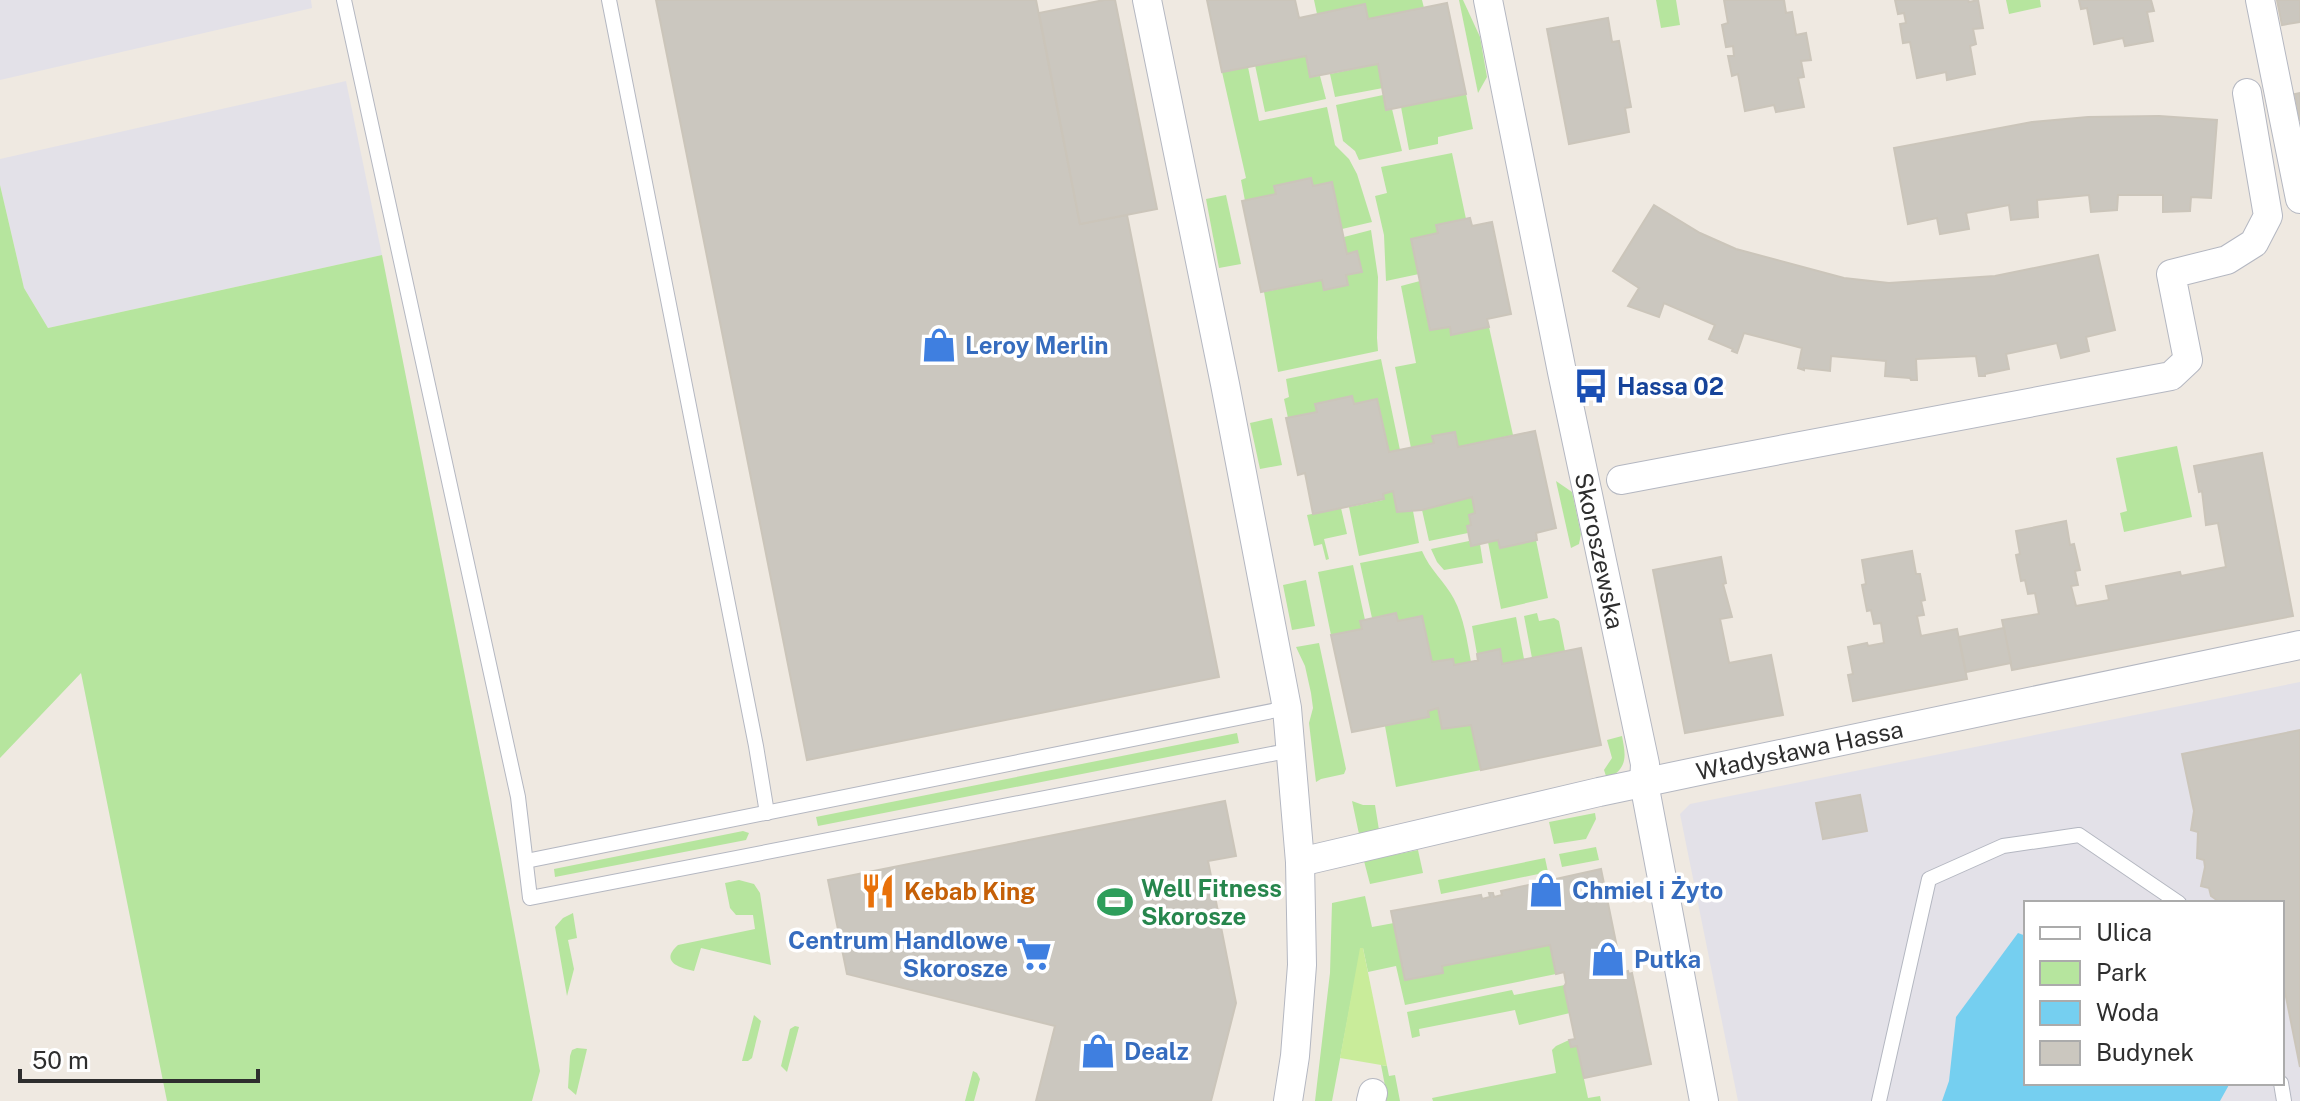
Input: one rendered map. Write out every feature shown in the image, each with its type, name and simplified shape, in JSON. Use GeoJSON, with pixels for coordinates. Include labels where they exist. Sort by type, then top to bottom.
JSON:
{"type":"FeatureCollection","features":[{"type":"Feature","properties":{"kind":"street"},"geometry":{"type":"LineString","coordinates":[[1147,0],[1287,708],[1300,862],[1301,990],[1288,1101]]}},
{"type":"Feature","properties":{"kind":"street","name":"Skoroszewska"},"geometry":{"type":"LineString","coordinates":[[1488,0],[1645,764],[1644,783],[1704,1101]]}},
{"type":"Feature","properties":{"kind":"street"},"geometry":{"type":"LineString","coordinates":[[2260,0],[2300,199]]}},
{"type":"Feature","properties":{"kind":"street"},"geometry":{"type":"LineString","coordinates":[[1621,480],[2171,376],[2188,360],[2171,274],[2227,260],[2254,243],[2268,216],[2247,93]]}},
{"type":"Feature","properties":{"kind":"street","name":"Władysława Hassa"},"geometry":{"type":"LineString","coordinates":[[1300,862],[1644,783],[2300,645]]}},
{"type":"Feature","properties":{"kind":"lane"},"geometry":{"type":"LineString","coordinates":[[344,0],[518,797],[530,898],[1292,750]]}},
{"type":"Feature","properties":{"kind":"lane"},"geometry":{"type":"LineString","coordinates":[[609,0],[754,732],[767,813]]}},
{"type":"Feature","properties":{"kind":"lane"},"geometry":{"type":"LineString","coordinates":[[526,861],[1287,708]]}},
{"type":"Feature","properties":{"kind":"lane"},"geometry":{"type":"LineString","coordinates":[[1879,1101],[1929,879],[2003,846],[2079,835],[2176,901]]}},
{"type":"Feature","properties":{"kind":"shaded area"},"geometry":{"type":"Polygon","coordinates":[[[0,0],[311,0],[312,8],[0,80],[0,0]]]}},
{"type":"Feature","properties":{"kind":"shaded area"},"geometry":{"type":"Polygon","coordinates":[[[346,81],[382,255],[48,328],[24,288],[0,185],[0,159],[346,81]]]}},
{"type":"Feature","properties":{"kind":"shaded area"},"geometry":{"type":"Polygon","coordinates":[[[2300,682],[2300,1101],[1738,1101],[1680,814],[1690,804],[2300,682]]]}},
{"type":"Feature","properties":{"kind":"green space"},"geometry":{"type":"Polygon","coordinates":[[[1314,0],[1422,0],[1424,8],[1368,19],[1365,4],[1317,14],[1314,0]]]}},
{"type":"Feature","properties":{"kind":"green space"},"geometry":{"type":"Polygon","coordinates":[[[1459,0],[1463,0],[1480,37],[1487,77],[1478,93],[1459,0]]]}},
{"type":"Feature","properties":{"kind":"green space"},"geometry":{"type":"Polygon","coordinates":[[[1656,0],[1676,0],[1680,25],[1661,28],[1656,0]]]}},
{"type":"Feature","properties":{"kind":"green space"},"geometry":{"type":"Polygon","coordinates":[[[2006,0],[2040,0],[2041,7],[2009,14],[2006,0]]]}},
{"type":"Feature","properties":{"kind":"green space"},"geometry":{"type":"Polygon","coordinates":[[[1306,56],[1310,77],[1320,76],[1326,99],[1265,112],[1255,65],[1306,56]]]}},
{"type":"Feature","properties":{"kind":"green space"},"geometry":{"type":"Polygon","coordinates":[[[1378,64],[1383,88],[1335,97],[1330,74],[1378,64]]]}},
{"type":"Feature","properties":{"kind":"green space"},"geometry":{"type":"Polygon","coordinates":[[[1248,67],[1259,121],[1327,107],[1335,145],[1349,159],[1357,174],[1372,222],[1342,229],[1332,183],[1313,186],[1311,178],[1275,186],[1276,194],[1245,201],[1241,180],[1246,178],[1222,72],[1248,67]]]}},
{"type":"Feature","properties":{"kind":"green space"},"geometry":{"type":"Polygon","coordinates":[[[1466,94],[1473,129],[1438,137],[1438,144],[1409,150],[1401,107],[1466,94]]]}},
{"type":"Feature","properties":{"kind":"green space"},"geometry":{"type":"Polygon","coordinates":[[[1383,95],[1386,110],[1392,109],[1402,151],[1359,160],[1355,151],[1343,141],[1336,105],[1383,95]]]}},
{"type":"Feature","properties":{"kind":"green space"},"geometry":{"type":"Polygon","coordinates":[[[1452,153],[1466,219],[1437,225],[1438,233],[1412,239],[1419,274],[1386,281],[1384,235],[1375,196],[1387,193],[1381,167],[1452,153]]]}},
{"type":"Feature","properties":{"kind":"green space"},"geometry":{"type":"Polygon","coordinates":[[[0,185],[24,288],[48,328],[382,255],[540,1071],[532,1101],[167,1101],[81,673],[0,758],[0,185]]]}},
{"type":"Feature","properties":{"kind":"green space"},"geometry":{"type":"Polygon","coordinates":[[[1226,195],[1241,264],[1219,268],[1206,199],[1226,195]]]}},
{"type":"Feature","properties":{"kind":"green space"},"geometry":{"type":"Polygon","coordinates":[[[1371,230],[1378,277],[1378,351],[1278,372],[1264,292],[1322,280],[1325,290],[1348,285],[1346,275],[1361,271],[1357,252],[1347,254],[1344,237],[1371,230]]]}},
{"type":"Feature","properties":{"kind":"green space"},"geometry":{"type":"Polygon","coordinates":[[[1420,281],[1430,330],[1450,327],[1452,334],[1489,327],[1513,435],[1458,447],[1454,432],[1433,436],[1434,443],[1411,448],[1395,367],[1416,363],[1401,286],[1420,281]]]}},
{"type":"Feature","properties":{"kind":"green space"},"geometry":{"type":"Polygon","coordinates":[[[1381,359],[1400,450],[1389,452],[1377,399],[1354,404],[1351,396],[1316,404],[1317,412],[1288,418],[1284,399],[1289,397],[1286,379],[1381,359]]]}},
{"type":"Feature","properties":{"kind":"green space"},"geometry":{"type":"Polygon","coordinates":[[[1272,418],[1282,465],[1260,469],[1250,423],[1272,418]]]}},
{"type":"Feature","properties":{"kind":"green space"},"geometry":{"type":"Polygon","coordinates":[[[2177,446],[2192,517],[2124,532],[2120,513],[2127,511],[2116,458],[2177,446]]]}},
{"type":"Feature","properties":{"kind":"green space"},"geometry":{"type":"Polygon","coordinates":[[[1556,481],[1572,492],[1581,534],[1579,544],[1571,548],[1556,481]]]}},
{"type":"Feature","properties":{"kind":"green space"},"geometry":{"type":"Polygon","coordinates":[[[1393,491],[1397,512],[1413,511],[1419,543],[1359,556],[1349,507],[1383,500],[1383,494],[1393,491]]]}},
{"type":"Feature","properties":{"kind":"green space"},"geometry":{"type":"Polygon","coordinates":[[[1472,497],[1475,513],[1469,515],[1471,525],[1467,526],[1468,533],[1429,541],[1422,510],[1472,497]]]}},
{"type":"Feature","properties":{"kind":"green space"},"geometry":{"type":"Polygon","coordinates":[[[1341,508],[1347,534],[1324,539],[1329,559],[1326,560],[1322,544],[1314,546],[1307,515],[1341,508]]]}},
{"type":"Feature","properties":{"kind":"green space"},"geometry":{"type":"Polygon","coordinates":[[[1498,540],[1500,548],[1536,540],[1548,598],[1501,609],[1488,542],[1498,540]]]}},
{"type":"Feature","properties":{"kind":"green space"},"geometry":{"type":"Polygon","coordinates":[[[1469,541],[1471,546],[1480,544],[1483,563],[1444,570],[1431,549],[1469,541]]]}},
{"type":"Feature","properties":{"kind":"green space"},"geometry":{"type":"Polygon","coordinates":[[[1422,551],[1457,606],[1471,662],[1454,665],[1453,659],[1432,662],[1422,616],[1398,621],[1396,613],[1372,618],[1360,563],[1422,551]]]}},
{"type":"Feature","properties":{"kind":"green space"},"geometry":{"type":"Polygon","coordinates":[[[1353,565],[1365,620],[1361,621],[1362,629],[1331,635],[1318,572],[1353,565]]]}},
{"type":"Feature","properties":{"kind":"green space"},"geometry":{"type":"Polygon","coordinates":[[[1306,580],[1315,626],[1292,630],[1283,585],[1306,580]]]}},
{"type":"Feature","properties":{"kind":"green space"},"geometry":{"type":"Polygon","coordinates":[[[1537,613],[1539,621],[1554,618],[1559,621],[1565,651],[1532,658],[1524,616],[1537,613]]]}},
{"type":"Feature","properties":{"kind":"green space"},"geometry":{"type":"Polygon","coordinates":[[[1516,617],[1524,659],[1502,664],[1499,649],[1477,654],[1472,626],[1516,617]]]}},
{"type":"Feature","properties":{"kind":"green space"},"geometry":{"type":"Polygon","coordinates":[[[1319,643],[1346,769],[1344,774],[1316,782],[1309,723],[1313,708],[1311,693],[1305,666],[1296,647],[1319,643]]]}},
{"type":"Feature","properties":{"kind":"green space"},"geometry":{"type":"Polygon","coordinates":[[[1438,708],[1443,729],[1471,725],[1481,770],[1396,787],[1385,726],[1428,717],[1428,711],[1438,708]]]}},
{"type":"Feature","properties":{"kind":"green space"},"geometry":{"type":"Polygon","coordinates":[[[1237,733],[1239,743],[818,826],[816,817],[1237,733]]]}},
{"type":"Feature","properties":{"kind":"green space"},"geometry":{"type":"Polygon","coordinates":[[[1622,736],[1624,761],[1619,771],[1607,779],[1604,770],[1612,758],[1607,740],[1622,736]]]}},
{"type":"Feature","properties":{"kind":"green space"},"geometry":{"type":"Polygon","coordinates":[[[1352,801],[1375,805],[1379,830],[1359,834],[1352,801]]]}},
{"type":"Feature","properties":{"kind":"green space"},"geometry":{"type":"Polygon","coordinates":[[[1595,813],[1596,819],[1586,839],[1554,844],[1549,822],[1595,813]]]}},
{"type":"Feature","properties":{"kind":"green space"},"geometry":{"type":"Polygon","coordinates":[[[743,831],[749,833],[746,840],[555,877],[554,869],[743,831]]]}},
{"type":"Feature","properties":{"kind":"green space"},"geometry":{"type":"Polygon","coordinates":[[[1596,847],[1599,860],[1562,867],[1559,854],[1596,847]]]}},
{"type":"Feature","properties":{"kind":"green space"},"geometry":{"type":"Polygon","coordinates":[[[1418,850],[1423,873],[1370,884],[1364,861],[1418,850]]]}},
{"type":"Feature","properties":{"kind":"green space"},"geometry":{"type":"Polygon","coordinates":[[[1545,858],[1548,872],[1441,894],[1438,880],[1545,858]]]}},
{"type":"Feature","properties":{"kind":"green space"},"geometry":{"type":"Polygon","coordinates":[[[739,880],[754,884],[760,893],[771,965],[701,948],[694,971],[674,963],[671,956],[678,945],[755,929],[753,915],[736,915],[730,908],[725,883],[739,880]]]}},
{"type":"Feature","properties":{"kind":"green space"},"geometry":{"type":"Polygon","coordinates":[[[1365,896],[1372,927],[1394,923],[1406,980],[1442,973],[1442,966],[1550,945],[1556,974],[1405,1005],[1396,966],[1368,972],[1361,948],[1332,1101],[1315,1101],[1330,973],[1332,903],[1365,896]]]}},
{"type":"Feature","properties":{"kind":"green space"},"geometry":{"type":"Polygon","coordinates":[[[573,913],[577,938],[568,940],[574,969],[567,996],[555,927],[573,913]]]}},
{"type":"Feature","properties":{"kind":"green space"},"geometry":{"type":"Polygon","coordinates":[[[1360,948],[1363,948],[1387,1066],[1340,1058],[1360,948]]]}},
{"type":"Feature","properties":{"kind":"green space"},"geometry":{"type":"Polygon","coordinates":[[[1565,985],[1570,1013],[1519,1025],[1515,1010],[1419,1029],[1420,1036],[1412,1038],[1407,1012],[1512,990],[1514,995],[1565,985]]]}},
{"type":"Feature","properties":{"kind":"green space"},"geometry":{"type":"Polygon","coordinates":[[[754,1015],[761,1021],[752,1058],[742,1061],[754,1015]]]}},
{"type":"Feature","properties":{"kind":"green space"},"geometry":{"type":"Polygon","coordinates":[[[799,1027],[787,1072],[781,1066],[790,1029],[799,1027]]]}},
{"type":"Feature","properties":{"kind":"green space"},"geometry":{"type":"Polygon","coordinates":[[[1569,1040],[1571,1047],[1577,1046],[1588,1098],[1600,1096],[1601,1101],[1433,1101],[1432,1098],[1556,1073],[1552,1050],[1569,1040]]]}},
{"type":"Feature","properties":{"kind":"green space"},"geometry":{"type":"Polygon","coordinates":[[[587,1049],[576,1095],[568,1088],[570,1056],[572,1050],[587,1049]]]}},
{"type":"Feature","properties":{"kind":"green space"},"geometry":{"type":"Polygon","coordinates":[[[1381,1065],[1387,1066],[1389,1076],[1395,1075],[1400,1101],[1384,1101],[1386,1091],[1381,1065]]]}},
{"type":"Feature","properties":{"kind":"green space"},"geometry":{"type":"Polygon","coordinates":[[[973,1071],[980,1079],[974,1101],[965,1101],[973,1071]]]}},
{"type":"Feature","properties":{"kind":"water"},"geometry":{"type":"Polygon","coordinates":[[[2018,933],[2024,935],[2024,1085],[2229,1085],[2220,1101],[1942,1101],[1949,1081],[1956,1017],[2018,933]]]}},
{"type":"Feature","properties":{"kind":"building","name":"Leroy Merlin"},"geometry":{"type":"Polygon","coordinates":[[[656,0],[1036,0],[1080,224],[1127,215],[1219,677],[807,760],[656,0]]]}},
{"type":"Feature","properties":{"kind":"building"},"geometry":{"type":"Polygon","coordinates":[[[1115,0],[1157,209],[1080,224],[1039,13],[1115,0]]]}},
{"type":"Feature","properties":{"kind":"building"},"geometry":{"type":"Polygon","coordinates":[[[1207,0],[1295,0],[1299,18],[1365,4],[1368,19],[1447,3],[1466,94],[1386,110],[1378,64],[1310,77],[1306,56],[1222,72],[1207,0]]]}},
{"type":"Feature","properties":{"kind":"building"},"geometry":{"type":"Polygon","coordinates":[[[1724,0],[1784,0],[1786,13],[1792,12],[1796,35],[1806,33],[1811,60],[1801,61],[1804,77],[1798,78],[1804,107],[1776,112],[1774,105],[1745,111],[1738,74],[1732,76],[1728,56],[1734,56],[1733,46],[1726,47],[1722,25],[1728,23],[1724,0]]]}},
{"type":"Feature","properties":{"kind":"building"},"geometry":{"type":"Polygon","coordinates":[[[1895,0],[1978,0],[1983,28],[1973,29],[1976,44],[1970,46],[1975,74],[1947,80],[1946,72],[1917,78],[1910,42],[1903,43],[1900,24],[1906,23],[1904,13],[1898,14],[1895,0]]]}},
{"type":"Feature","properties":{"kind":"building"},"geometry":{"type":"Polygon","coordinates":[[[2079,0],[2151,0],[2154,11],[2147,12],[2153,41],[2125,46],[2123,38],[2094,44],[2087,8],[2081,9],[2079,0]]]}},
{"type":"Feature","properties":{"kind":"building"},"geometry":{"type":"Polygon","coordinates":[[[2277,0],[2300,0],[2300,22],[2282,25],[2277,0]]]}},
{"type":"Feature","properties":{"kind":"building"},"geometry":{"type":"Polygon","coordinates":[[[1608,18],[1612,42],[1619,41],[1631,107],[1625,108],[1629,132],[1569,144],[1547,29],[1608,18]]]}},
{"type":"Feature","properties":{"kind":"building"},"geometry":{"type":"Polygon","coordinates":[[[2300,93],[2300,121],[2295,94],[2300,93]]]}},
{"type":"Feature","properties":{"kind":"building"},"geometry":{"type":"Polygon","coordinates":[[[2159,116],[2217,120],[2211,198],[2191,197],[2190,211],[2163,212],[2163,195],[2118,195],[2117,210],[2091,212],[2089,195],[2037,200],[2038,217],[2011,220],[2009,205],[1966,213],[1969,229],[1940,234],[1937,218],[1908,224],[1894,148],[2032,122],[2159,116]]]}},
{"type":"Feature","properties":{"kind":"building"},"geometry":{"type":"Polygon","coordinates":[[[1311,178],[1313,186],[1332,182],[1347,254],[1357,251],[1362,272],[1346,275],[1348,285],[1324,290],[1322,280],[1261,292],[1242,201],[1276,194],[1274,186],[1311,178]]]}},
{"type":"Feature","properties":{"kind":"building"},"geometry":{"type":"Polygon","coordinates":[[[1654,205],[1700,233],[1736,249],[1844,278],[1889,283],[1995,276],[2098,255],[2115,330],[2086,337],[2089,351],[2061,358],[2057,343],[2006,354],[2009,369],[1985,376],[1979,376],[1976,356],[1916,359],[1917,380],[1885,376],[1886,361],[1831,356],[1830,371],[1804,370],[1798,368],[1802,348],[1744,333],[1737,353],[1709,339],[1715,325],[1664,303],[1659,317],[1628,306],[1639,288],[1613,271],[1654,205]]]}},
{"type":"Feature","properties":{"kind":"building"},"geometry":{"type":"Polygon","coordinates":[[[1470,218],[1472,226],[1492,222],[1511,314],[1487,319],[1489,327],[1451,335],[1450,327],[1430,330],[1411,239],[1438,233],[1436,225],[1470,218]]]}},
{"type":"Feature","properties":{"kind":"building"},"geometry":{"type":"Polygon","coordinates":[[[1352,396],[1354,404],[1377,399],[1389,452],[1434,443],[1432,436],[1455,432],[1458,447],[1535,431],[1556,528],[1536,533],[1537,540],[1500,548],[1498,540],[1471,546],[1467,526],[1471,525],[1469,515],[1475,513],[1472,497],[1422,510],[1397,512],[1393,491],[1383,494],[1384,499],[1313,514],[1305,473],[1298,475],[1286,418],[1317,412],[1315,404],[1352,396]]]}},
{"type":"Feature","properties":{"kind":"building"},"geometry":{"type":"Polygon","coordinates":[[[2262,453],[2293,616],[2012,670],[2002,620],[2039,614],[2035,593],[2028,594],[2025,580],[2021,581],[2016,531],[2066,521],[2070,545],[2074,544],[2080,570],[2075,571],[2078,585],[2071,586],[2076,606],[2109,600],[2106,586],[2226,567],[2218,523],[2206,525],[2202,491],[2199,492],[2194,466],[2262,453]]]}},
{"type":"Feature","properties":{"kind":"building"},"geometry":{"type":"Polygon","coordinates":[[[1912,551],[1925,600],[1921,601],[1924,615],[1917,616],[1921,636],[1957,629],[1967,679],[1853,701],[1848,675],[1853,674],[1848,647],[1884,643],[1881,623],[1874,624],[1871,610],[1867,611],[1862,585],[1866,584],[1862,560],[1912,551]]]}},
{"type":"Feature","properties":{"kind":"building"},"geometry":{"type":"Polygon","coordinates":[[[1721,557],[1726,583],[1723,584],[1732,617],[1720,619],[1729,663],[1771,655],[1783,715],[1685,733],[1653,570],[1721,557]]]}},
{"type":"Feature","properties":{"kind":"building"},"geometry":{"type":"Polygon","coordinates":[[[1396,613],[1398,621],[1422,616],[1432,662],[1453,659],[1454,665],[1478,661],[1477,654],[1500,649],[1502,664],[1581,648],[1601,745],[1481,770],[1471,725],[1442,729],[1438,708],[1428,711],[1429,717],[1352,732],[1331,635],[1362,629],[1360,621],[1396,613]]]}},
{"type":"Feature","properties":{"kind":"building"},"geometry":{"type":"Polygon","coordinates":[[[2004,628],[2011,663],[1966,672],[1959,637],[2004,628]]]}},
{"type":"Feature","properties":{"kind":"building"},"geometry":{"type":"Polygon","coordinates":[[[2300,730],[2300,1067],[2284,987],[2284,901],[2218,901],[2211,896],[2209,888],[2201,886],[2204,860],[2197,858],[2198,832],[2191,830],[2194,811],[2182,754],[2300,730]]]}},
{"type":"Feature","properties":{"kind":"building"},"geometry":{"type":"Polygon","coordinates":[[[1860,795],[1867,831],[1823,839],[1816,803],[1860,795]]]}},
{"type":"Feature","properties":{"kind":"building","name":"Centrum Handlowe Skorosze"},"geometry":{"type":"Polygon","coordinates":[[[1225,801],[1236,856],[1208,861],[1236,1003],[1211,1101],[1036,1101],[1055,1026],[847,974],[828,880],[1225,801]]]}},
{"type":"Feature","properties":{"kind":"building"},"geometry":{"type":"Polygon","coordinates":[[[1601,869],[1620,962],[1617,963],[1620,973],[1632,973],[1651,1064],[1584,1078],[1577,1046],[1571,1047],[1569,1040],[1575,1039],[1564,987],[1564,972],[1556,974],[1550,945],[1442,966],[1443,973],[1405,980],[1391,911],[1481,895],[1482,899],[1490,897],[1489,893],[1493,893],[1494,897],[1502,895],[1501,891],[1601,869]]]}},
{"type":"Feature","properties":{"kind":"place","name":"Leroy Merlin"},"geometry":{"type":"Point","coordinates":[939,345]}},
{"type":"Feature","properties":{"kind":"place","name":"Hassa 02"},"geometry":{"type":"Point","coordinates":[1591,386]}},
{"type":"Feature","properties":{"kind":"place","name":"Chmiel i Żyto"},"geometry":{"type":"Point","coordinates":[1546,890]}},
{"type":"Feature","properties":{"kind":"place","name":"Kebab King"},"geometry":{"type":"Point","coordinates":[878,891]}},
{"type":"Feature","properties":{"kind":"place","name":"Well Fitness Skorosze"},"geometry":{"type":"Point","coordinates":[1115,902]}},
{"type":"Feature","properties":{"kind":"place","name":"Centrum Handlowe Skorosze"},"geometry":{"type":"Point","coordinates":[1034,954]}},
{"type":"Feature","properties":{"kind":"place","name":"Putka"},"geometry":{"type":"Point","coordinates":[1608,959]}},
{"type":"Feature","properties":{"kind":"place","name":"Dealz"},"geometry":{"type":"Point","coordinates":[1098,1051]}}]}
